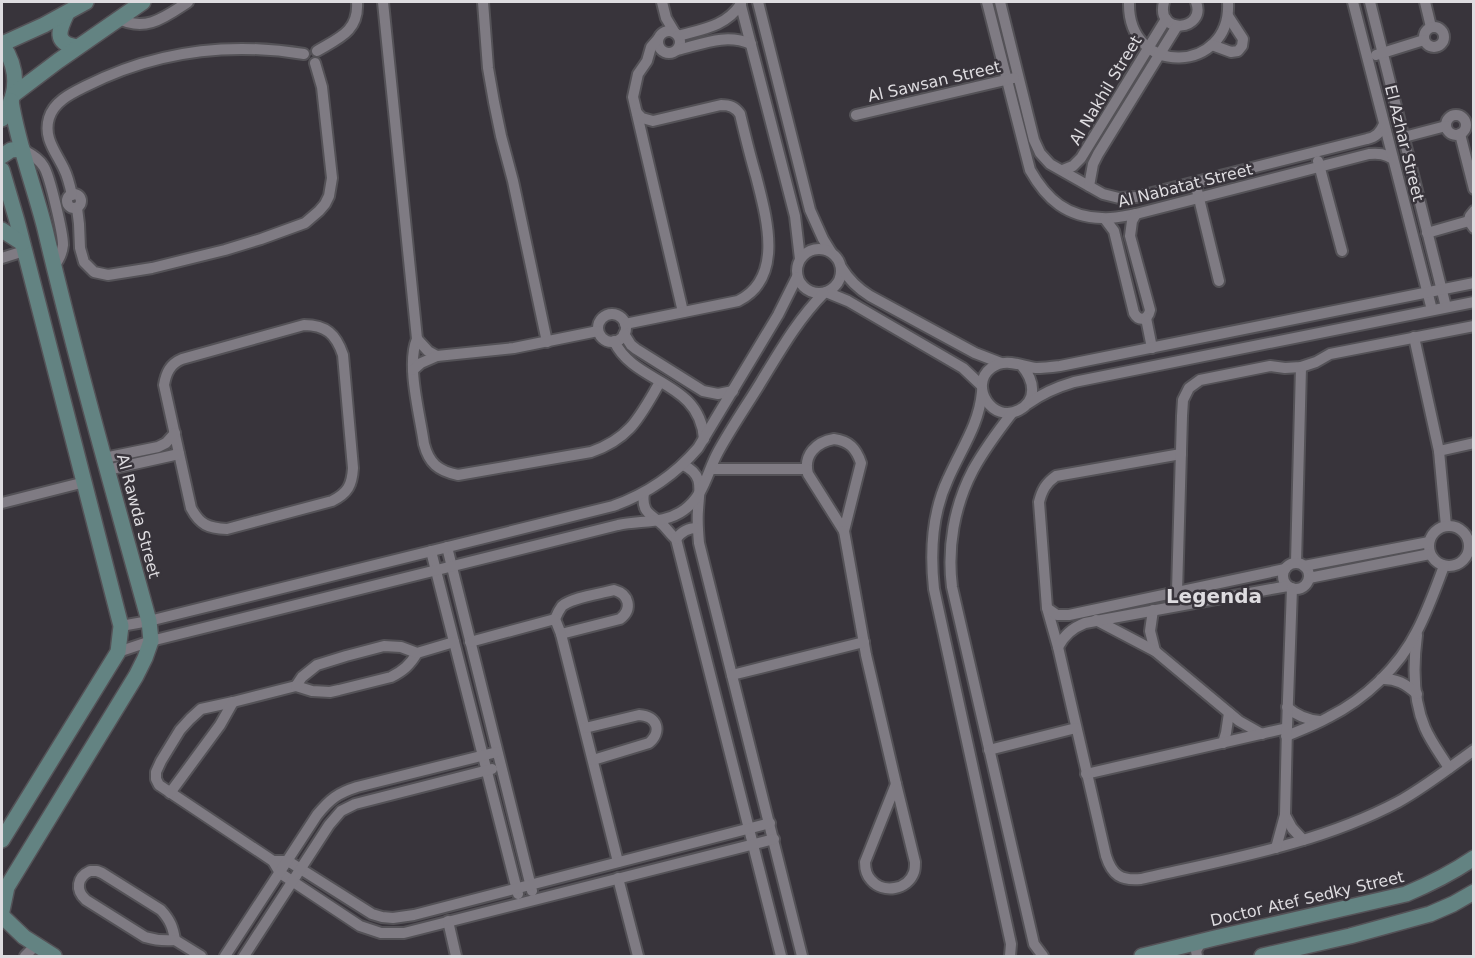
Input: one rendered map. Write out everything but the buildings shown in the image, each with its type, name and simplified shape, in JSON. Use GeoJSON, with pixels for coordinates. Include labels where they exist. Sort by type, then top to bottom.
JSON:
{"type":"FeatureCollection","features":[{"type":"Feature","properties":{"kind":"street"},"geometry":{"type":"LineString","coordinates":[[2,44],[86,2]]}},
{"type":"Feature","properties":{"kind":"street"},"geometry":{"type":"LineString","coordinates":[[2,118],[12,98],[77,47],[143,2]]}},
{"type":"Feature","properties":{"kind":"street"},"geometry":{"type":"LineString","coordinates":[[117,18],[135,24],[149,24],[162,19],[188,2]]}},
{"type":"Feature","properties":{"kind":"street"},"geometry":{"type":"LineString","coordinates":[[317,51],[350,29],[356,16],[357,2]]}},
{"type":"Feature","properties":{"kind":"street"},"geometry":{"type":"LineString","coordinates":[[383,2],[417,339],[413,351],[413,370],[427,453],[432,462],[439,469],[458,475],[591,452],[609,445],[632,427],[660,382]]}},
{"type":"Feature","properties":{"kind":"street"},"geometry":{"type":"LineString","coordinates":[[483,2],[488,68],[494,102],[547,342]]}},
{"type":"Feature","properties":{"kind":"street"},"geometry":{"type":"LineString","coordinates":[[758,2],[810,210],[818,229],[848,279],[870,296],[975,353],[1001,363]]}},
{"type":"Feature","properties":{"kind":"street","name":"Al Nabatat Street"},"geometry":{"type":"LineString","coordinates":[[987,2],[1040,153],[1050,164],[1103,194],[1119,198],[1136,196],[1316,152],[1375,137],[1381,132],[1384,124]]}},
{"type":"Feature","properties":{"kind":"street","name":"Al Nabatat Street"},"geometry":{"type":"LineString","coordinates":[[1000,2],[1030,171],[1039,187],[1068,211],[1086,217],[1105,219],[1136,214],[1377,153],[1386,154],[1393,159]]}},
{"type":"Feature","properties":{"kind":"street"},"geometry":{"type":"LineString","coordinates":[[1128,2],[1128,14],[1138,38],[1148,48],[1173,58],[1200,53],[1212,45],[1222,32],[1228,16],[1228,2]]}},
{"type":"Feature","properties":{"kind":"street"},"geometry":{"type":"LineString","coordinates":[[1164,2],[1162,11],[1166,19],[1177,26]]}},
{"type":"Feature","properties":{"kind":"street","name":"Al Nakhil Street"},"geometry":{"type":"LineString","coordinates":[[1089,186],[1090,174],[1098,154],[1177,26],[1186,26],[1193,21],[1197,14],[1196,2]]}},
{"type":"Feature","properties":{"kind":"street","name":"El Azhar Street"},"geometry":{"type":"LineString","coordinates":[[1353,2],[1432,310]]}},
{"type":"Feature","properties":{"kind":"street","name":"El Azhar Street"},"geometry":{"type":"LineString","coordinates":[[1370,2],[1446,308]]}},
{"type":"Feature","properties":{"kind":"street"},"geometry":{"type":"LineString","coordinates":[[1425,2],[1431,27]]}},
{"type":"Feature","properties":{"kind":"street"},"geometry":{"type":"LineString","coordinates":[[741,3],[795,216],[800,259]]}},
{"type":"Feature","properties":{"kind":"street"},"geometry":{"type":"LineString","coordinates":[[683,312],[633,97],[634,89],[638,74],[658,38],[666,32],[676,34],[718,25],[733,14],[741,3]]}},
{"type":"Feature","properties":{"kind":"street"},"geometry":{"type":"LineString","coordinates":[[663,7],[680,43],[672,52]]}},
{"type":"Feature","properties":{"kind":"street"},"geometry":{"type":"LineString","coordinates":[[663,7],[658,38],[659,47],[661,50],[672,52]]}},
{"type":"Feature","properties":{"kind":"street"},"geometry":{"type":"LineString","coordinates":[[67,13],[59,32],[60,38],[64,43],[77,47]]}},
{"type":"Feature","properties":{"kind":"street"},"geometry":{"type":"LineString","coordinates":[[1212,45],[1231,52],[1238,51],[1242,46],[1243,39],[1228,16]]}},
{"type":"Feature","properties":{"kind":"street","name":"Al Nakhil Street"},"geometry":{"type":"LineString","coordinates":[[1063,170],[1081,158],[1166,19]]}},
{"type":"Feature","properties":{"kind":"street"},"geometry":{"type":"LineString","coordinates":[[1431,27],[1441,28],[1444,32],[1444,42],[1436,47],[1431,47],[1424,40],[1424,34],[1431,27]]}},
{"type":"Feature","properties":{"kind":"street"},"geometry":{"type":"LineString","coordinates":[[646,61],[722,39],[740,40],[751,44]]}},
{"type":"Feature","properties":{"kind":"street"},"geometry":{"type":"LineString","coordinates":[[1368,58],[1424,40]]}},
{"type":"Feature","properties":{"kind":"street","name":"Al Rawda Street"},"geometry":{"type":"LineString","coordinates":[[2,44],[15,77],[12,98],[15,126],[42,218],[105,464],[149,621],[152,641]]}},
{"type":"Feature","properties":{"kind":"street"},"geometry":{"type":"LineString","coordinates":[[304,54],[247,48],[180,54],[152,60],[116,72],[57,103],[47,128],[51,146],[64,170],[79,224],[80,248],[88,268],[108,276],[225,250],[305,223],[319,211],[329,196],[332,178],[322,87],[315,63]]}},
{"type":"Feature","properties":{"kind":"street"},"geometry":{"type":"LineString","coordinates":[[304,54],[309,49],[317,51]]}},
{"type":"Feature","properties":{"kind":"street"},"geometry":{"type":"LineString","coordinates":[[315,63],[319,58],[317,51]]}},
{"type":"Feature","properties":{"kind":"street"},"geometry":{"type":"LineString","coordinates":[[304,54],[306,61],[311,64],[315,63]]}},
{"type":"Feature","properties":{"kind":"street","name":"Al Sawsan Street"},"geometry":{"type":"LineString","coordinates":[[856,115],[1013,78]]}},
{"type":"Feature","properties":{"kind":"street"},"geometry":{"type":"LineString","coordinates":[[624,329],[683,312],[738,301],[752,293],[766,267],[768,243],[766,219],[740,114],[737,110],[732,106],[721,105],[653,121],[637,113]]}},
{"type":"Feature","properties":{"kind":"street"},"geometry":{"type":"LineString","coordinates":[[1451,116],[1462,116],[1466,120],[1467,126],[1460,134],[1454,135],[1446,126],[1451,116]]}},
{"type":"Feature","properties":{"kind":"street"},"geometry":{"type":"LineString","coordinates":[[642,137],[653,121]]}},
{"type":"Feature","properties":{"kind":"street"},"geometry":{"type":"LineString","coordinates":[[1404,137],[1446,126]]}},
{"type":"Feature","properties":{"kind":"street"},"geometry":{"type":"LineString","coordinates":[[1460,134],[1473,189]]}},
{"type":"Feature","properties":{"kind":"street"},"geometry":{"type":"LineString","coordinates":[[2,156],[11,150],[22,149],[36,158],[45,168],[63,239],[59,260],[54,266]]}},
{"type":"Feature","properties":{"kind":"street"},"geometry":{"type":"LineString","coordinates":[[1316,152],[1342,251]]}},
{"type":"Feature","properties":{"kind":"street"},"geometry":{"type":"LineString","coordinates":[[2,170],[121,626],[118,652],[2,840]]}},
{"type":"Feature","properties":{"kind":"street"},"geometry":{"type":"LineString","coordinates":[[1195,182],[1219,281]]}},
{"type":"Feature","properties":{"kind":"street"},"geometry":{"type":"LineString","coordinates":[[1401,188],[1415,184]]}},
{"type":"Feature","properties":{"kind":"street"},"geometry":{"type":"LineString","coordinates":[[54,201],[73,202]]}},
{"type":"Feature","properties":{"kind":"street"},"geometry":{"type":"LineString","coordinates":[[56,212],[73,202]]}},
{"type":"Feature","properties":{"kind":"street"},"geometry":{"type":"LineString","coordinates":[[1136,214],[1132,221],[1130,236],[1150,310],[1146,318],[1152,348]]}},
{"type":"Feature","properties":{"kind":"street"},"geometry":{"type":"LineString","coordinates":[[1105,219],[1114,231],[1134,313],[1136,317],[1146,318]]}},
{"type":"Feature","properties":{"kind":"street"},"geometry":{"type":"LineString","coordinates":[[1427,233],[1472,220]]}},
{"type":"Feature","properties":{"kind":"street"},"geometry":{"type":"LineString","coordinates":[[2,230],[23,247]]}},
{"type":"Feature","properties":{"kind":"street"},"geometry":{"type":"LineString","coordinates":[[2,258],[23,247]]}},
{"type":"Feature","properties":{"kind":"street"},"geometry":{"type":"LineString","coordinates":[[831,252],[823,249],[806,252],[796,268],[801,285],[816,293],[825,292],[838,282],[841,267]]}},
{"type":"Feature","properties":{"kind":"street"},"geometry":{"type":"LineString","coordinates":[[121,626],[613,506],[644,493],[683,465],[704,439],[778,315],[797,277]]}},
{"type":"Feature","properties":{"kind":"street"},"geometry":{"type":"LineString","coordinates":[[1012,955],[932,573],[932,541],[940,502],[947,480],[979,413],[981,388],[986,373],[990,368],[1001,363],[1012,362],[1039,368],[1060,366],[1473,283]]}},
{"type":"Feature","properties":{"kind":"street"},"geometry":{"type":"LineString","coordinates":[[825,292],[848,302],[963,368],[981,388],[987,404],[998,411],[1012,412],[1057,387],[1074,382],[1473,302]]}},
{"type":"Feature","properties":{"kind":"street"},"geometry":{"type":"LineString","coordinates":[[118,652],[152,641],[618,525],[677,515],[693,503],[700,494],[717,454],[795,326],[825,292]]}},
{"type":"Feature","properties":{"kind":"street"},"geometry":{"type":"LineString","coordinates":[[624,329],[622,337],[614,341],[604,339],[598,331],[600,320],[603,317],[609,314],[619,316],[631,345],[636,349],[703,391],[710,394],[733,391]]}},
{"type":"Feature","properties":{"kind":"street"},"geometry":{"type":"LineString","coordinates":[[315,325],[326,329],[340,345],[343,355],[353,468],[352,478],[342,496],[332,501],[227,529],[213,528],[203,524],[191,508],[175,434],[164,385],[170,367],[176,362],[303,326],[315,325]]}},
{"type":"Feature","properties":{"kind":"street"},"geometry":{"type":"LineString","coordinates":[[1177,592],[1183,400],[1189,388],[1200,380],[1270,366],[1301,367],[1330,354],[1473,326]]}},
{"type":"Feature","properties":{"kind":"street"},"geometry":{"type":"LineString","coordinates":[[413,370],[426,360],[437,356],[498,350],[598,331]]}},
{"type":"Feature","properties":{"kind":"street"},"geometry":{"type":"LineString","coordinates":[[1414,337],[1439,451],[1446,526]]}},
{"type":"Feature","properties":{"kind":"street"},"geometry":{"type":"LineString","coordinates":[[417,339],[428,351],[437,356]]}},
{"type":"Feature","properties":{"kind":"street"},"geometry":{"type":"LineString","coordinates":[[614,341],[626,358],[688,401],[698,415],[704,439]]}},
{"type":"Feature","properties":{"kind":"street"},"geometry":{"type":"LineString","coordinates":[[1022,366],[1031,378],[1032,385],[1030,399],[1026,405]]}},
{"type":"Feature","properties":{"kind":"street"},"geometry":{"type":"LineString","coordinates":[[1047,608],[1057,615],[1088,618],[1153,610],[1290,587],[1301,588],[1308,582],[1309,573],[1300,564],[1301,367]]}},
{"type":"Feature","properties":{"kind":"street"},"geometry":{"type":"LineString","coordinates":[[675,390],[682,379]]}},
{"type":"Feature","properties":{"kind":"street"},"geometry":{"type":"LineString","coordinates":[[1012,412],[972,472],[954,523],[949,567],[989,750],[1034,944],[1039,955]]}},
{"type":"Feature","properties":{"kind":"street"},"geometry":{"type":"LineString","coordinates":[[105,464],[158,447],[175,434]]}},
{"type":"Feature","properties":{"kind":"street"},"geometry":{"type":"LineString","coordinates":[[844,531],[861,463],[852,445],[843,440],[834,439],[824,441],[810,453],[807,469],[844,531],[864,642],[915,862],[914,873],[908,881],[900,887],[890,889],[880,887],[871,881],[866,872],[865,862],[896,784]]}},
{"type":"Feature","properties":{"kind":"street"},"geometry":{"type":"LineString","coordinates":[[1439,451],[1473,443]]}},
{"type":"Feature","properties":{"kind":"street"},"geometry":{"type":"LineString","coordinates":[[105,464],[179,454]]}},
{"type":"Feature","properties":{"kind":"street"},"geometry":{"type":"LineString","coordinates":[[1181,454],[1056,476],[1047,482],[1041,491],[1039,502],[1047,608],[1109,867],[1118,876],[1129,880],[1141,879],[1303,840],[1339,828],[1399,802],[1427,785],[1473,750]]}},
{"type":"Feature","properties":{"kind":"street"},"geometry":{"type":"LineString","coordinates":[[683,465],[690,468],[699,480],[697,528],[699,543],[802,957]]}},
{"type":"Feature","properties":{"kind":"street"},"geometry":{"type":"LineString","coordinates":[[711,469],[807,469]]}},
{"type":"Feature","properties":{"kind":"street"},"geometry":{"type":"LineString","coordinates":[[2,503],[85,482]]}},
{"type":"Feature","properties":{"kind":"street"},"geometry":{"type":"LineString","coordinates":[[644,493],[644,506],[652,517],[658,520],[676,539],[781,957]]}},
{"type":"Feature","properties":{"kind":"street"},"geometry":{"type":"LineString","coordinates":[[1446,526],[1469,534],[1471,547],[1464,560],[1458,564],[1444,566],[1438,564],[1430,554],[1429,542],[1435,532],[1446,526]]}},
{"type":"Feature","properties":{"kind":"street"},"geometry":{"type":"LineString","coordinates":[[676,539],[685,530],[697,528]]}},
{"type":"Feature","properties":{"kind":"street"},"geometry":{"type":"LineString","coordinates":[[1058,647],[1069,631],[1088,618],[1177,592],[1285,569],[1288,566],[1429,542]]}},
{"type":"Feature","properties":{"kind":"street"},"geometry":{"type":"LineString","coordinates":[[447,547],[534,900]]}},
{"type":"Feature","properties":{"kind":"street"},"geometry":{"type":"LineString","coordinates":[[431,551],[520,903]]}},
{"type":"Feature","properties":{"kind":"street"},"geometry":{"type":"LineString","coordinates":[[1309,578],[1430,554]]}},
{"type":"Feature","properties":{"kind":"street"},"geometry":{"type":"LineString","coordinates":[[1086,774],[1262,734],[1286,732],[1321,721],[1346,708],[1381,679],[1403,653],[1417,631],[1444,566]]}},
{"type":"Feature","properties":{"kind":"street"},"geometry":{"type":"LineString","coordinates":[[1276,848],[1285,815],[1290,587],[1283,578],[1285,569]]}},
{"type":"Feature","properties":{"kind":"street"},"geometry":{"type":"LineString","coordinates":[[561,634],[620,620],[628,609],[626,596],[614,590],[570,601],[563,605],[555,619],[561,634],[618,862]]}},
{"type":"Feature","properties":{"kind":"street"},"geometry":{"type":"LineString","coordinates":[[1153,610],[1150,631],[1155,651]]}},
{"type":"Feature","properties":{"kind":"street"},"geometry":{"type":"LineString","coordinates":[[1088,618],[1155,651],[1229,713],[1262,734]]}},
{"type":"Feature","properties":{"kind":"street"},"geometry":{"type":"LineString","coordinates":[[470,642],[555,619]]}},
{"type":"Feature","properties":{"kind":"street"},"geometry":{"type":"LineString","coordinates":[[1417,631],[1414,662],[1417,694],[1424,726],[1449,768]]}},
{"type":"Feature","properties":{"kind":"street"},"geometry":{"type":"LineString","coordinates":[[2,911],[7,887],[136,676],[152,641]]}},
{"type":"Feature","properties":{"kind":"street"},"geometry":{"type":"LineString","coordinates":[[296,686],[302,677],[317,665],[384,646],[401,647],[417,653],[454,642]]}},
{"type":"Feature","properties":{"kind":"street"},"geometry":{"type":"LineString","coordinates":[[732,675],[864,642]]}},
{"type":"Feature","properties":{"kind":"street"},"geometry":{"type":"LineString","coordinates":[[417,653],[406,668],[391,677],[330,692],[312,691],[296,686],[201,709],[180,730],[161,761],[156,772],[156,779],[159,785],[170,793],[273,861],[280,873],[360,926],[392,934],[404,933],[774,838]]}},
{"type":"Feature","properties":{"kind":"street"},"geometry":{"type":"LineString","coordinates":[[1381,679],[1404,683],[1417,694]]}},
{"type":"Feature","properties":{"kind":"street"},"geometry":{"type":"LineString","coordinates":[[170,793],[220,725],[233,702]]}},
{"type":"Feature","properties":{"kind":"street"},"geometry":{"type":"LineString","coordinates":[[1287,707],[1303,718],[1321,721]]}},
{"type":"Feature","properties":{"kind":"street"},"geometry":{"type":"LineString","coordinates":[[1223,743],[1229,713]]}},
{"type":"Feature","properties":{"kind":"street"},"geometry":{"type":"LineString","coordinates":[[585,728],[639,715],[646,715],[656,725],[657,732],[649,743],[593,760]]}},
{"type":"Feature","properties":{"kind":"street"},"geometry":{"type":"LineString","coordinates":[[989,750],[1076,728]]}},
{"type":"Feature","properties":{"kind":"street"},"geometry":{"type":"LineString","coordinates":[[225,957],[321,810],[331,799],[357,787],[497,752]]}},
{"type":"Feature","properties":{"kind":"street"},"geometry":{"type":"LineString","coordinates":[[244,957],[335,817],[348,807],[501,767]]}},
{"type":"Feature","properties":{"kind":"street"},"geometry":{"type":"LineString","coordinates":[[1285,815],[1292,828],[1303,840]]}},
{"type":"Feature","properties":{"kind":"street"},"geometry":{"type":"LineString","coordinates":[[273,861],[288,861],[363,909],[382,917],[393,918],[414,915],[770,822]]}},
{"type":"Feature","properties":{"kind":"street","name":"Doctor Atef Sedky Street"},"geometry":{"type":"LineString","coordinates":[[1152,955],[1199,949],[1215,938],[1407,894],[1448,874],[1473,858]]}},
{"type":"Feature","properties":{"kind":"street"},"geometry":{"type":"LineString","coordinates":[[176,940],[174,929],[161,910],[102,873],[90,871],[81,878],[78,884],[79,890],[81,896],[86,900],[144,937],[165,941],[176,940],[201,957]]}},
{"type":"Feature","properties":{"kind":"street"},"geometry":{"type":"LineString","coordinates":[[618,878],[638,957]]}},
{"type":"Feature","properties":{"kind":"street"},"geometry":{"type":"LineString","coordinates":[[1262,957],[1430,914],[1473,892]]}},
{"type":"Feature","properties":{"kind":"street"},"geometry":{"type":"LineString","coordinates":[[2,916],[24,936],[54,957]]}},
{"type":"Feature","properties":{"kind":"street"},"geometry":{"type":"LineString","coordinates":[[448,921],[456,957]]}},
{"type":"Feature","properties":{"kind":"street"},"geometry":{"type":"LineString","coordinates":[[25,957],[32,948],[38,946]]}},
{"type":"Feature","properties":{"kind":"district","name":"Legenda"},"geometry":{"type":"Point","coordinates":[1214,596]}}]}
